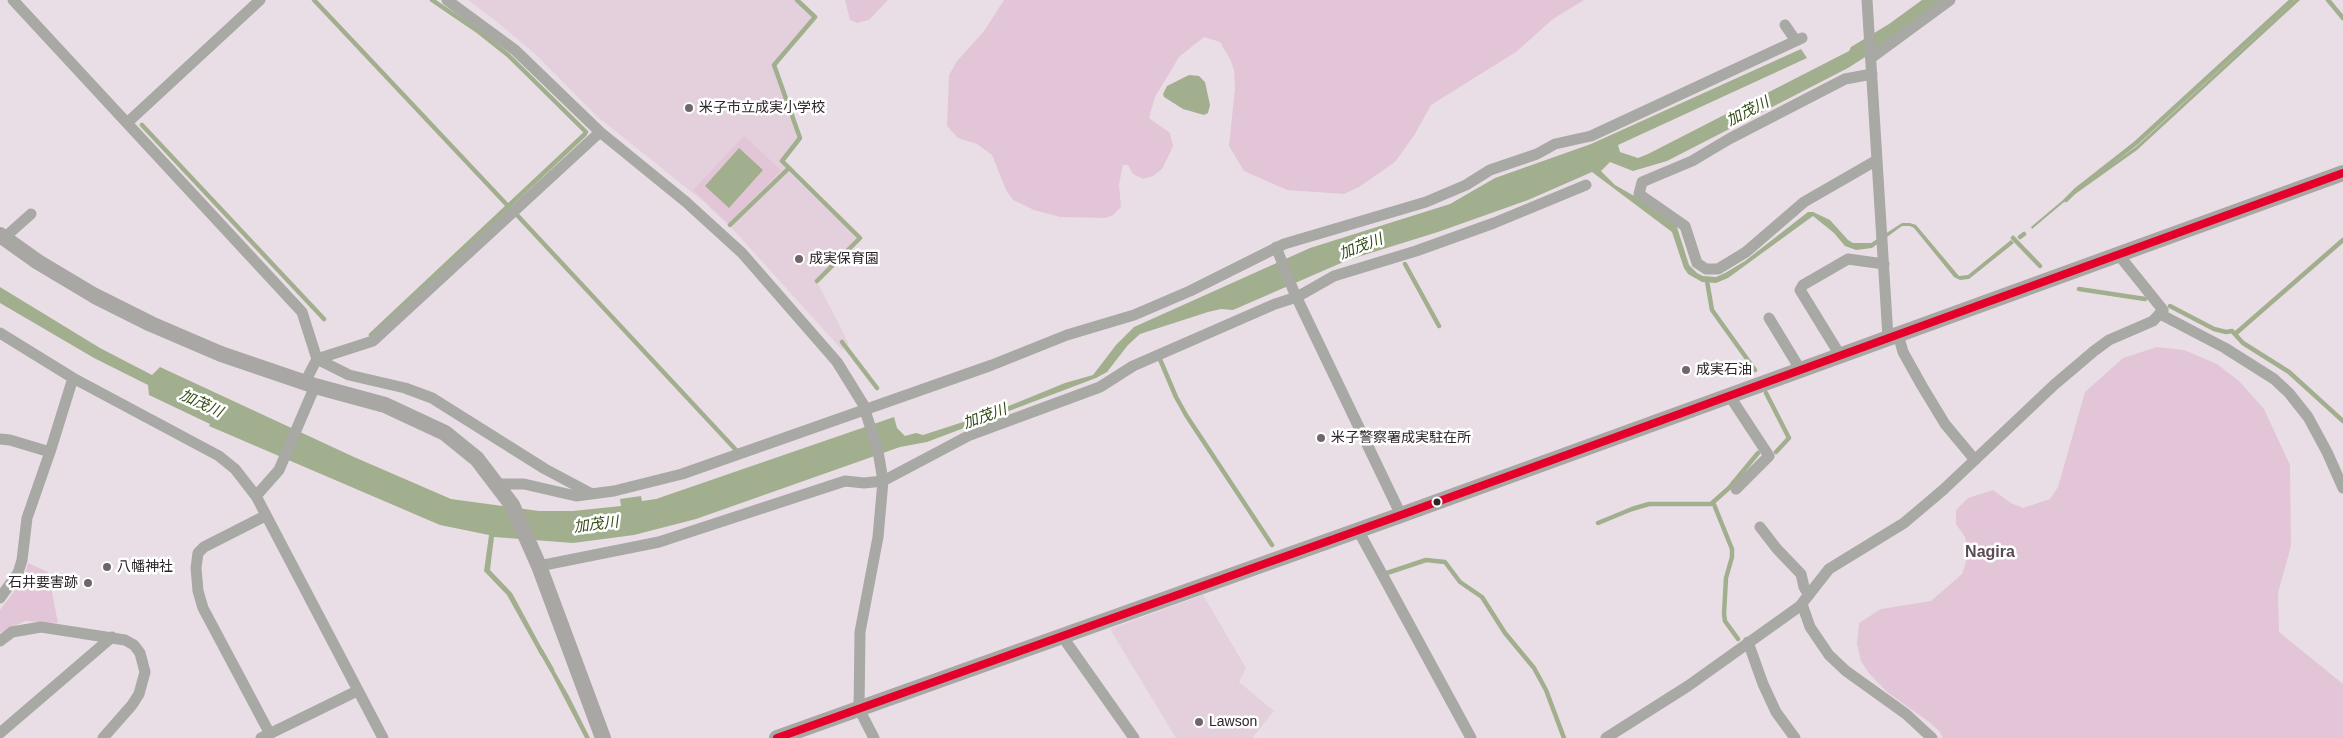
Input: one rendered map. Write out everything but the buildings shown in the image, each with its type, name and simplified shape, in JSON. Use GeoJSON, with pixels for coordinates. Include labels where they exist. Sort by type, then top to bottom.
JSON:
{"type":"FeatureCollection","features":[{"type":"Feature","properties":{"kind":"main road"},"geometry":{"type":"LineString","coordinates":[[778,738],[1401,515],[2343,173]]}},
{"type":"Feature","properties":{"kind":"main road"},"geometry":{"type":"LineString","coordinates":[[2,236],[38,262],[87,291],[151,324],[309,389],[385,405],[444,433],[477,459],[498,484],[512,505],[536,560],[603,738]]}},
{"type":"Feature","properties":{"kind":"street"},"geometry":{"type":"LineString","coordinates":[[13,0],[302,312],[317,359],[309,389],[279,470],[256,496]]}},
{"type":"Feature","properties":{"kind":"street"},"geometry":{"type":"LineString","coordinates":[[127,124],[260,0]]}},
{"type":"Feature","properties":{"kind":"street"},"geometry":{"type":"LineString","coordinates":[[447,0],[515,50],[600,132],[686,202],[742,253],[843,370],[866,410],[872,425],[883,481],[878,537],[860,632],[859,709],[874,738]]}},
{"type":"Feature","properties":{"kind":"street"},"geometry":{"type":"LineString","coordinates":[[1867,0],[1884,264],[1893,336],[1945,424],[1975,460]]}},
{"type":"Feature","properties":{"kind":"street"},"geometry":{"type":"LineString","coordinates":[[1871,58],[1950,0]]}},
{"type":"Feature","properties":{"kind":"street"},"geometry":{"type":"LineString","coordinates":[[498,484],[524,484],[576,496],[614,491],[682,474],[866,410],[1067,335],[1134,315],[1190,291],[1276,248],[1426,202],[1466,185],[1490,170],[1537,154],[1555,144],[1591,136],[1799,39],[1785,25]]}},
{"type":"Feature","properties":{"kind":"street"},"geometry":{"type":"LineString","coordinates":[[1872,74],[1845,79],[1729,139],[1692,161],[1642,182],[1639,194],[1685,226],[1697,263],[1706,269],[1718,269],[1746,252],[1804,202],[1877,160]]}},
{"type":"Feature","properties":{"kind":"street"},"geometry":{"type":"LineString","coordinates":[[317,359],[373,342],[600,132]]}},
{"type":"Feature","properties":{"kind":"street"},"geometry":{"type":"LineString","coordinates":[[536,560],[659,542],[845,481],[864,483],[883,481],[970,435],[1100,387],[1133,366],[1334,276],[1424,248],[1494,223],[1586,185]]}},
{"type":"Feature","properties":{"kind":"street"},"geometry":{"type":"LineString","coordinates":[[2,236],[31,214]]}},
{"type":"Feature","properties":{"kind":"street"},"geometry":{"type":"LineString","coordinates":[[1276,248],[1401,515]]}},
{"type":"Feature","properties":{"kind":"street"},"geometry":{"type":"LineString","coordinates":[[1606,738],[1688,686],[1805,600],[1829,569],[1904,523],[2094,351],[2109,340],[2153,321],[2163,310],[2118,254]]}},
{"type":"Feature","properties":{"kind":"street"},"geometry":{"type":"LineString","coordinates":[[1840,355],[1800,290],[1803,285],[1848,259],[1884,264]]}},
{"type":"Feature","properties":{"kind":"street"},"geometry":{"type":"LineString","coordinates":[[2160,314],[2225,348],[2274,379],[2289,393],[2313,426],[2328,452],[2343,488]]}},
{"type":"Feature","properties":{"kind":"street"},"geometry":{"type":"LineString","coordinates":[[1769,318],[1800,369]]}},
{"type":"Feature","properties":{"kind":"street"},"geometry":{"type":"LineString","coordinates":[[0,333],[72,378],[219,456],[235,469],[256,496],[382,738]]}},
{"type":"Feature","properties":{"kind":"street"},"geometry":{"type":"LineString","coordinates":[[317,359],[349,374],[405,388],[432,398],[545,469],[592,494]]}},
{"type":"Feature","properties":{"kind":"street"},"geometry":{"type":"LineString","coordinates":[[0,598],[18,573],[22,560],[27,518],[50,452],[72,378]]}},
{"type":"Feature","properties":{"kind":"street"},"geometry":{"type":"LineString","coordinates":[[1729,395],[1769,456],[1736,489]]}},
{"type":"Feature","properties":{"kind":"street"},"geometry":{"type":"LineString","coordinates":[[0,439],[10,440],[50,452]]}},
{"type":"Feature","properties":{"kind":"street"},"geometry":{"type":"LineString","coordinates":[[265,516],[204,547],[198,553],[196,568],[198,590],[203,608],[265,736],[357,691]]}},
{"type":"Feature","properties":{"kind":"street"},"geometry":{"type":"LineString","coordinates":[[1760,527],[1777,549],[1801,574],[1810,627],[1829,655],[1846,671],[1906,714],[1932,738]]}},
{"type":"Feature","properties":{"kind":"street"},"geometry":{"type":"LineString","coordinates":[[1358,530],[1471,738]]}},
{"type":"Feature","properties":{"kind":"street"},"geometry":{"type":"LineString","coordinates":[[0,641],[12,632],[41,628],[112,637],[125,640],[134,645],[144,662],[145,672],[139,694],[132,705],[103,738]]}},
{"type":"Feature","properties":{"kind":"street"},"geometry":{"type":"LineString","coordinates":[[1062,636],[1134,738]]}},
{"type":"Feature","properties":{"kind":"street"},"geometry":{"type":"LineString","coordinates":[[0,733],[112,637]]}},
{"type":"Feature","properties":{"kind":"street"},"geometry":{"type":"LineString","coordinates":[[1748,642],[1763,684],[1776,712],[1795,738]]}},
{"type":"Feature","properties":{"kind":"shaded area","name":"米子市立成実小学校"},"geometry":{"type":"Polygon","coordinates":[[[468,0],[796,0],[814,18],[773,65],[799,137],[781,161],[786,169],[728,225],[704,202],[598,117],[534,53],[468,0]]]}},
{"type":"Feature","properties":{"kind":"shaded area"},"geometry":{"type":"Polygon","coordinates":[[[845,0],[888,0],[869,20],[857,23],[850,20],[845,0]]]}},
{"type":"Feature","properties":{"kind":"shaded area"},"geometry":{"type":"Polygon","coordinates":[[[1004,0],[1584,0],[1553,19],[1516,52],[1431,105],[1415,134],[1395,162],[1359,187],[1344,194],[1287,190],[1244,171],[1229,146],[1235,88],[1234,70],[1220,42],[1204,37],[1179,57],[1155,97],[1149,118],[1170,133],[1173,146],[1162,169],[1153,176],[1143,179],[1133,174],[1128,165],[1123,165],[1119,184],[1121,207],[1113,215],[1106,218],[1060,217],[1034,210],[1013,200],[1006,190],[992,155],[977,144],[958,138],[947,126],[949,75],[957,61],[984,31],[1004,0]]]}},
{"type":"Feature","properties":{"kind":"shaded area"},"geometry":{"type":"Polygon","coordinates":[[[744,136],[781,170],[729,224],[693,190],[744,136]]]}},
{"type":"Feature","properties":{"kind":"shaded area","name":"成実保育園"},"geometry":{"type":"Polygon","coordinates":[[[788,171],[858,238],[816,280],[849,344],[842,350],[731,227],[788,171]]]}},
{"type":"Feature","properties":{"kind":"shaded area"},"geometry":{"type":"Polygon","coordinates":[[[2157,347],[2184,350],[2217,364],[2240,382],[2264,409],[2290,465],[2291,546],[2278,593],[2279,632],[2343,684],[2343,738],[1943,738],[1939,731],[1929,722],[1887,692],[1868,672],[1861,661],[1857,644],[1859,623],[1881,609],[1931,601],[1962,574],[1968,555],[1965,537],[1956,524],[1956,510],[1968,498],[1993,490],[2011,503],[2023,508],[2050,499],[2058,487],[2085,392],[2123,358],[2157,347]]]}},
{"type":"Feature","properties":{"kind":"shaded area"},"geometry":{"type":"Polygon","coordinates":[[[28,563],[48,572],[58,623],[25,621],[0,633],[0,610],[24,578],[28,563]]]}},
{"type":"Feature","properties":{"kind":"shaded area"},"geometry":{"type":"Polygon","coordinates":[[[1203,595],[1246,668],[1239,682],[1274,711],[1252,738],[1176,738],[1110,629],[1203,595]]]}},
{"type":"Feature","properties":{"kind":"water","name":"加茂川"},"geometry":{"type":"Polygon","coordinates":[[[1922,0],[1944,0],[1884,45],[1848,68],[1667,161],[1633,171],[1610,162],[1601,171],[1615,185],[1643,201],[1676,224],[1689,265],[1703,276],[1716,277],[1725,273],[1745,261],[1808,212],[1813,212],[1830,220],[1853,243],[1871,243],[1902,223],[1916,225],[1959,276],[1968,275],[2011,240],[2014,243],[1969,279],[1960,280],[1954,277],[1914,228],[1910,226],[1902,226],[1872,248],[1856,250],[1845,246],[1834,233],[1813,216],[1728,278],[1716,283],[1702,282],[1688,274],[1684,268],[1672,232],[1592,172],[1528,200],[1438,232],[1348,260],[1233,310],[1221,309],[1208,312],[1140,334],[1128,345],[1107,372],[1096,378],[927,442],[900,447],[696,519],[634,535],[573,543],[494,537],[490,570],[512,593],[545,654],[541,656],[507,595],[484,571],[489,535],[440,525],[209,426],[210,424],[149,395],[148,385],[94,358],[0,303],[0,287],[100,348],[152,375],[160,367],[354,457],[451,499],[539,511],[573,511],[621,506],[620,499],[641,496],[642,501],[656,499],[894,417],[897,428],[905,436],[916,433],[923,435],[994,412],[1065,383],[1093,375],[1116,345],[1134,327],[1310,248],[1450,204],[1495,178],[1591,144],[1801,49],[1807,58],[1618,145],[1620,152],[1638,158],[1648,154],[1849,51],[1851,47],[1889,24],[1922,0]]]}},
{"type":"Feature","properties":{"kind":"water"},"geometry":{"type":"Polygon","coordinates":[[[2295,0],[2300,0],[2137,150],[2064,202],[2032,229],[2031,227],[2063,200],[2137,146],[2295,0]]]}},
{"type":"Feature","properties":{"kind":"water"},"geometry":{"type":"Polygon","coordinates":[[[1189,75],[1199,76],[1205,82],[1210,105],[1208,113],[1204,115],[1183,109],[1164,97],[1163,94],[1167,86],[1189,75]]]}},
{"type":"Feature","properties":{"kind":"water"},"geometry":{"type":"Polygon","coordinates":[[[739,148],[763,170],[729,208],[705,186],[739,148]]]}},
{"type":"Feature","properties":{"kind":"water"},"geometry":{"type":"Polygon","coordinates":[[[551,665],[590,738],[585,738],[548,667],[551,665]]]}},
{"type":"Feature","properties":{"kind":"waterway"},"geometry":{"type":"LineString","coordinates":[[314,0],[509,207]]}},
{"type":"Feature","properties":{"kind":"waterway"},"geometry":{"type":"LineString","coordinates":[[432,0],[479,32],[508,55],[586,132]]}},
{"type":"Feature","properties":{"kind":"waterway"},"geometry":{"type":"LineString","coordinates":[[797,0],[815,17],[774,65],[800,138],[782,161],[860,238],[817,281]]}},
{"type":"Feature","properties":{"kind":"waterway"},"geometry":{"type":"LineString","coordinates":[[2066,200],[2136,143],[2292,0]]}},
{"type":"Feature","properties":{"kind":"waterway"},"geometry":{"type":"LineString","coordinates":[[2328,0],[2343,18]]}},
{"type":"Feature","properties":{"kind":"waterway"},"geometry":{"type":"LineString","coordinates":[[142,125],[324,319]]}},
{"type":"Feature","properties":{"kind":"waterway"},"geometry":{"type":"LineString","coordinates":[[371,335],[585,134]]}},
{"type":"Feature","properties":{"kind":"waterway"},"geometry":{"type":"LineString","coordinates":[[730,225],[788,169]]}},
{"type":"Feature","properties":{"kind":"waterway"},"geometry":{"type":"LineString","coordinates":[[517,215],[736,450]]}},
{"type":"Feature","properties":{"kind":"waterway"},"geometry":{"type":"LineString","coordinates":[[2020,237],[2024,234]]}},
{"type":"Feature","properties":{"kind":"waterway"},"geometry":{"type":"LineString","coordinates":[[2013,238],[2040,266]]}},
{"type":"Feature","properties":{"kind":"waterway"},"geometry":{"type":"LineString","coordinates":[[2235,334],[2343,240]]}},
{"type":"Feature","properties":{"kind":"waterway"},"geometry":{"type":"LineString","coordinates":[[1405,264],[1439,326]]}},
{"type":"Feature","properties":{"kind":"waterway"},"geometry":{"type":"LineString","coordinates":[[1707,281],[1712,310],[1755,370]]}},
{"type":"Feature","properties":{"kind":"waterway"},"geometry":{"type":"LineString","coordinates":[[2079,289],[2145,299]]}},
{"type":"Feature","properties":{"kind":"waterway"},"geometry":{"type":"LineString","coordinates":[[2170,306],[2214,329],[2226,332],[2232,331],[2243,343],[2289,372],[2343,421]]}},
{"type":"Feature","properties":{"kind":"waterway"},"geometry":{"type":"LineString","coordinates":[[842,342],[877,388]]}},
{"type":"Feature","properties":{"kind":"waterway"},"geometry":{"type":"LineString","coordinates":[[1159,357],[1186,415],[1272,545]]}},
{"type":"Feature","properties":{"kind":"waterway"},"geometry":{"type":"LineString","coordinates":[[1766,393],[1789,438],[1776,452]]}},
{"type":"Feature","properties":{"kind":"waterway"},"geometry":{"type":"LineString","coordinates":[[1598,523],[1649,504],[1711,504],[1729,488],[1758,453]]}},
{"type":"Feature","properties":{"kind":"waterway"},"geometry":{"type":"LineString","coordinates":[[1713,502],[1732,549],[1732,557],[1726,578],[1724,614],[1725,621],[1738,639]]}},
{"type":"Feature","properties":{"kind":"waterway"},"geometry":{"type":"LineString","coordinates":[[1387,573],[1426,560],[1445,562],[1460,582],[1482,597],[1505,633],[1534,668],[1546,690],[1564,738]]}},
{"type":"Feature","properties":{"kind":"waterway"},"geometry":{"type":"LineString","coordinates":[[541,651],[552,670]]}},
{"type":"Feature","properties":{"kind":"transit line"},"geometry":{"type":"LineString","coordinates":[[777,738],[1401,515],[2343,173]]}},
{"type":"Feature","properties":{"kind":"place","name":"米子市立成実小学校"},"geometry":{"type":"Point","coordinates":[689,108]}},
{"type":"Feature","properties":{"kind":"place","name":"成実保育園"},"geometry":{"type":"Point","coordinates":[799,259]}},
{"type":"Feature","properties":{"kind":"place","name":"成実石油"},"geometry":{"type":"Point","coordinates":[1686,370]}},
{"type":"Feature","properties":{"kind":"place","name":"米子警察署成実駐在所"},"geometry":{"type":"Point","coordinates":[1321,438]}},
{"type":"Feature","properties":{"kind":"place","name":"八幡神社"},"geometry":{"type":"Point","coordinates":[107,567]}},
{"type":"Feature","properties":{"kind":"place","name":"石井要害跡"},"geometry":{"type":"Point","coordinates":[88,583]}},
{"type":"Feature","properties":{"kind":"place","name":"Lawson"},"geometry":{"type":"Point","coordinates":[1199,722]}},
{"type":"Feature","properties":{"kind":"district","name":"Nagira"},"geometry":{"type":"Point","coordinates":[1990,553]}}]}
